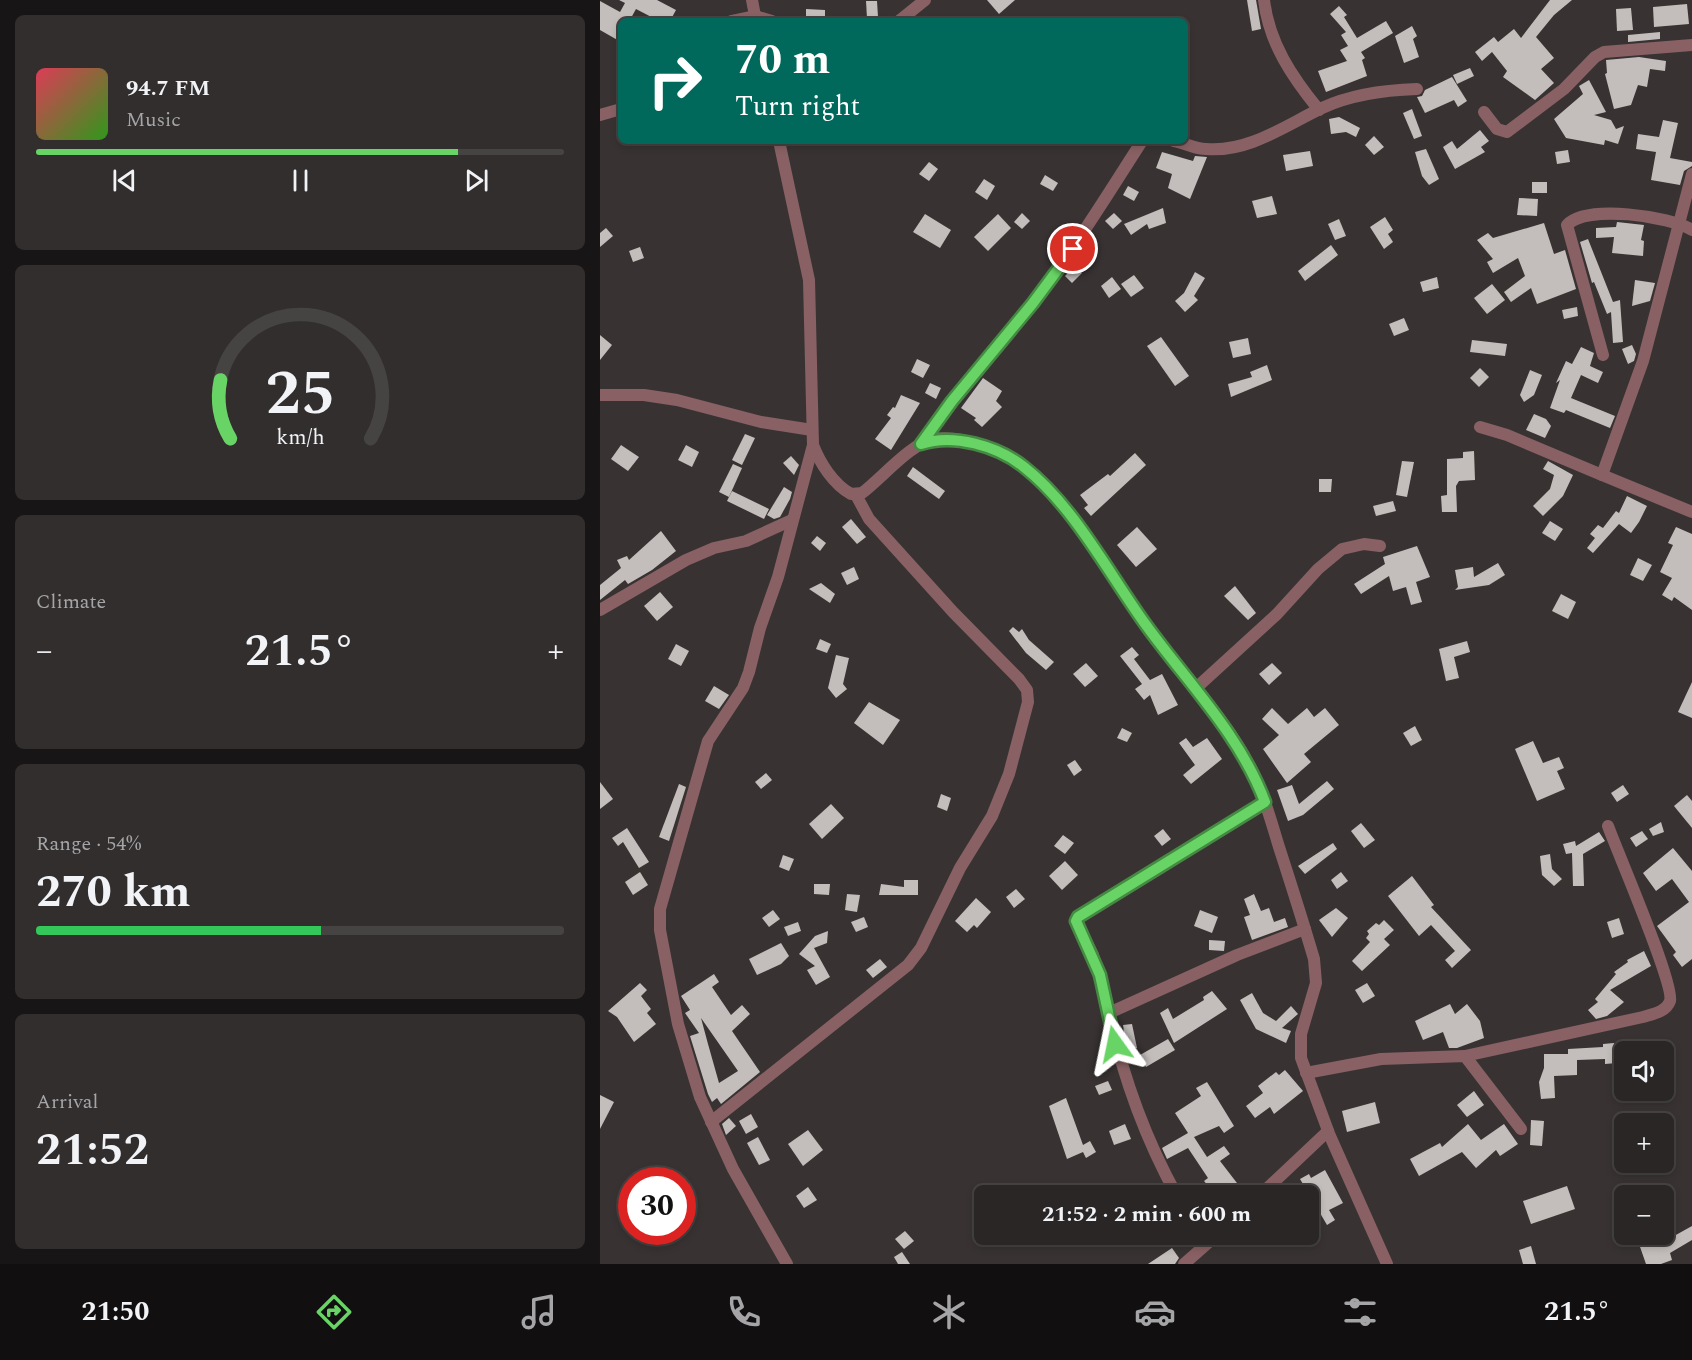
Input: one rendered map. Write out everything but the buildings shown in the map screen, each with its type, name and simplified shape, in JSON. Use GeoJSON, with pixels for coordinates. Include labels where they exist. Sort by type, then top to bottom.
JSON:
{"type":"FeatureCollection","features":[{"type":"Feature","properties":{"kind":"street"},"geometry":{"type":"LineString","coordinates":[[752,0],[755,18]]}},
{"type":"Feature","properties":{"kind":"street"},"geometry":{"type":"LineString","coordinates":[[903,18],[926,0]]}},
{"type":"Feature","properties":{"kind":"street"},"geometry":{"type":"LineString","coordinates":[[1264,0],[1276,47],[1292,77],[1319,110]]}},
{"type":"Feature","properties":{"kind":"street"},"geometry":{"type":"LineString","coordinates":[[1484,112],[1497,129],[1507,132],[1564,89],[1595,57],[1604,52],[1617,48],[1692,45]]}},
{"type":"Feature","properties":{"kind":"street"},"geometry":{"type":"LineString","coordinates":[[1186,144],[1206,149],[1239,145],[1258,140],[1353,96],[1417,89]]}},
{"type":"Feature","properties":{"kind":"street"},"geometry":{"type":"LineString","coordinates":[[600,115],[618,110]]}},
{"type":"Feature","properties":{"kind":"street"},"geometry":{"type":"LineString","coordinates":[[780,144],[809,280],[813,445],[818,458],[839,486],[850,494],[856,495],[875,484],[921,444],[952,401],[1033,303],[1073,249],[1140,144]]}},
{"type":"Feature","properties":{"kind":"street"},"geometry":{"type":"LineString","coordinates":[[1602,475],[1643,361],[1687,227],[1692,174]]}},
{"type":"Feature","properties":{"kind":"street"},"geometry":{"type":"LineString","coordinates":[[1603,355],[1568,225],[1572,220],[1590,216],[1632,214],[1687,227]]}},
{"type":"Feature","properties":{"kind":"street"},"geometry":{"type":"LineString","coordinates":[[600,395],[644,394],[677,400],[761,422],[812,430]]}},
{"type":"Feature","properties":{"kind":"street"},"geometry":{"type":"LineString","coordinates":[[1480,427],[1507,435],[1692,512]]}},
{"type":"Feature","properties":{"kind":"street"},"geometry":{"type":"LineString","coordinates":[[921,444],[934,439],[952,439],[979,446],[1009,457],[1035,476],[1099,553],[1146,625],[1246,760],[1265,802],[1305,929],[1316,972],[1314,992],[1300,1034],[1301,1058],[1328,1131],[1387,1264]]}},
{"type":"Feature","properties":{"kind":"street"},"geometry":{"type":"LineString","coordinates":[[787,1264],[733,1169],[700,1097],[678,1024],[660,930],[660,909],[708,741],[742,688],[749,672],[813,445]]}},
{"type":"Feature","properties":{"kind":"street"},"geometry":{"type":"LineString","coordinates":[[711,1122],[908,965],[921,948],[960,868],[992,816],[1009,774],[1025,719],[1027,690],[1019,679],[952,612],[869,519],[856,495]]}},
{"type":"Feature","properties":{"kind":"street"},"geometry":{"type":"LineString","coordinates":[[600,610],[686,560],[714,548],[754,538],[792,520]]}},
{"type":"Feature","properties":{"kind":"street"},"geometry":{"type":"LineString","coordinates":[[1195,689],[1277,614],[1318,569],[1342,549],[1364,544],[1380,546]]}},
{"type":"Feature","properties":{"kind":"street"},"geometry":{"type":"LineString","coordinates":[[1171,1185],[1156,1156],[1134,1102],[1093,955],[1076,921],[1078,917],[1265,802]]}},
{"type":"Feature","properties":{"kind":"street"},"geometry":{"type":"LineString","coordinates":[[1306,1073],[1381,1059],[1465,1056],[1643,1017],[1665,1009],[1671,997],[1663,968],[1608,826]]}},
{"type":"Feature","properties":{"kind":"street"},"geometry":{"type":"LineString","coordinates":[[1109,1012],[1237,955],[1305,929]]}},
{"type":"Feature","properties":{"kind":"street"},"geometry":{"type":"LineString","coordinates":[[1465,1056],[1521,1129]]}},
{"type":"Feature","properties":{"kind":"street"},"geometry":{"type":"LineString","coordinates":[[1271,1185],[1328,1131]]}},
{"type":"Feature","properties":{"kind":"street"},"geometry":{"type":"LineString","coordinates":[[1184,1264],[1205,1247]]}},
{"type":"Feature","properties":{"kind":"route"},"geometry":{"type":"LineString","coordinates":[[1073,249],[1033,303],[952,401],[921,444],[934,439],[952,439],[979,446],[1009,457],[1023,465],[1035,476],[1099,553],[1146,625],[1220,722],[1253,771],[1265,802],[1078,917],[1077,925],[1093,955],[1100,975],[1115,1044]]}}]}
